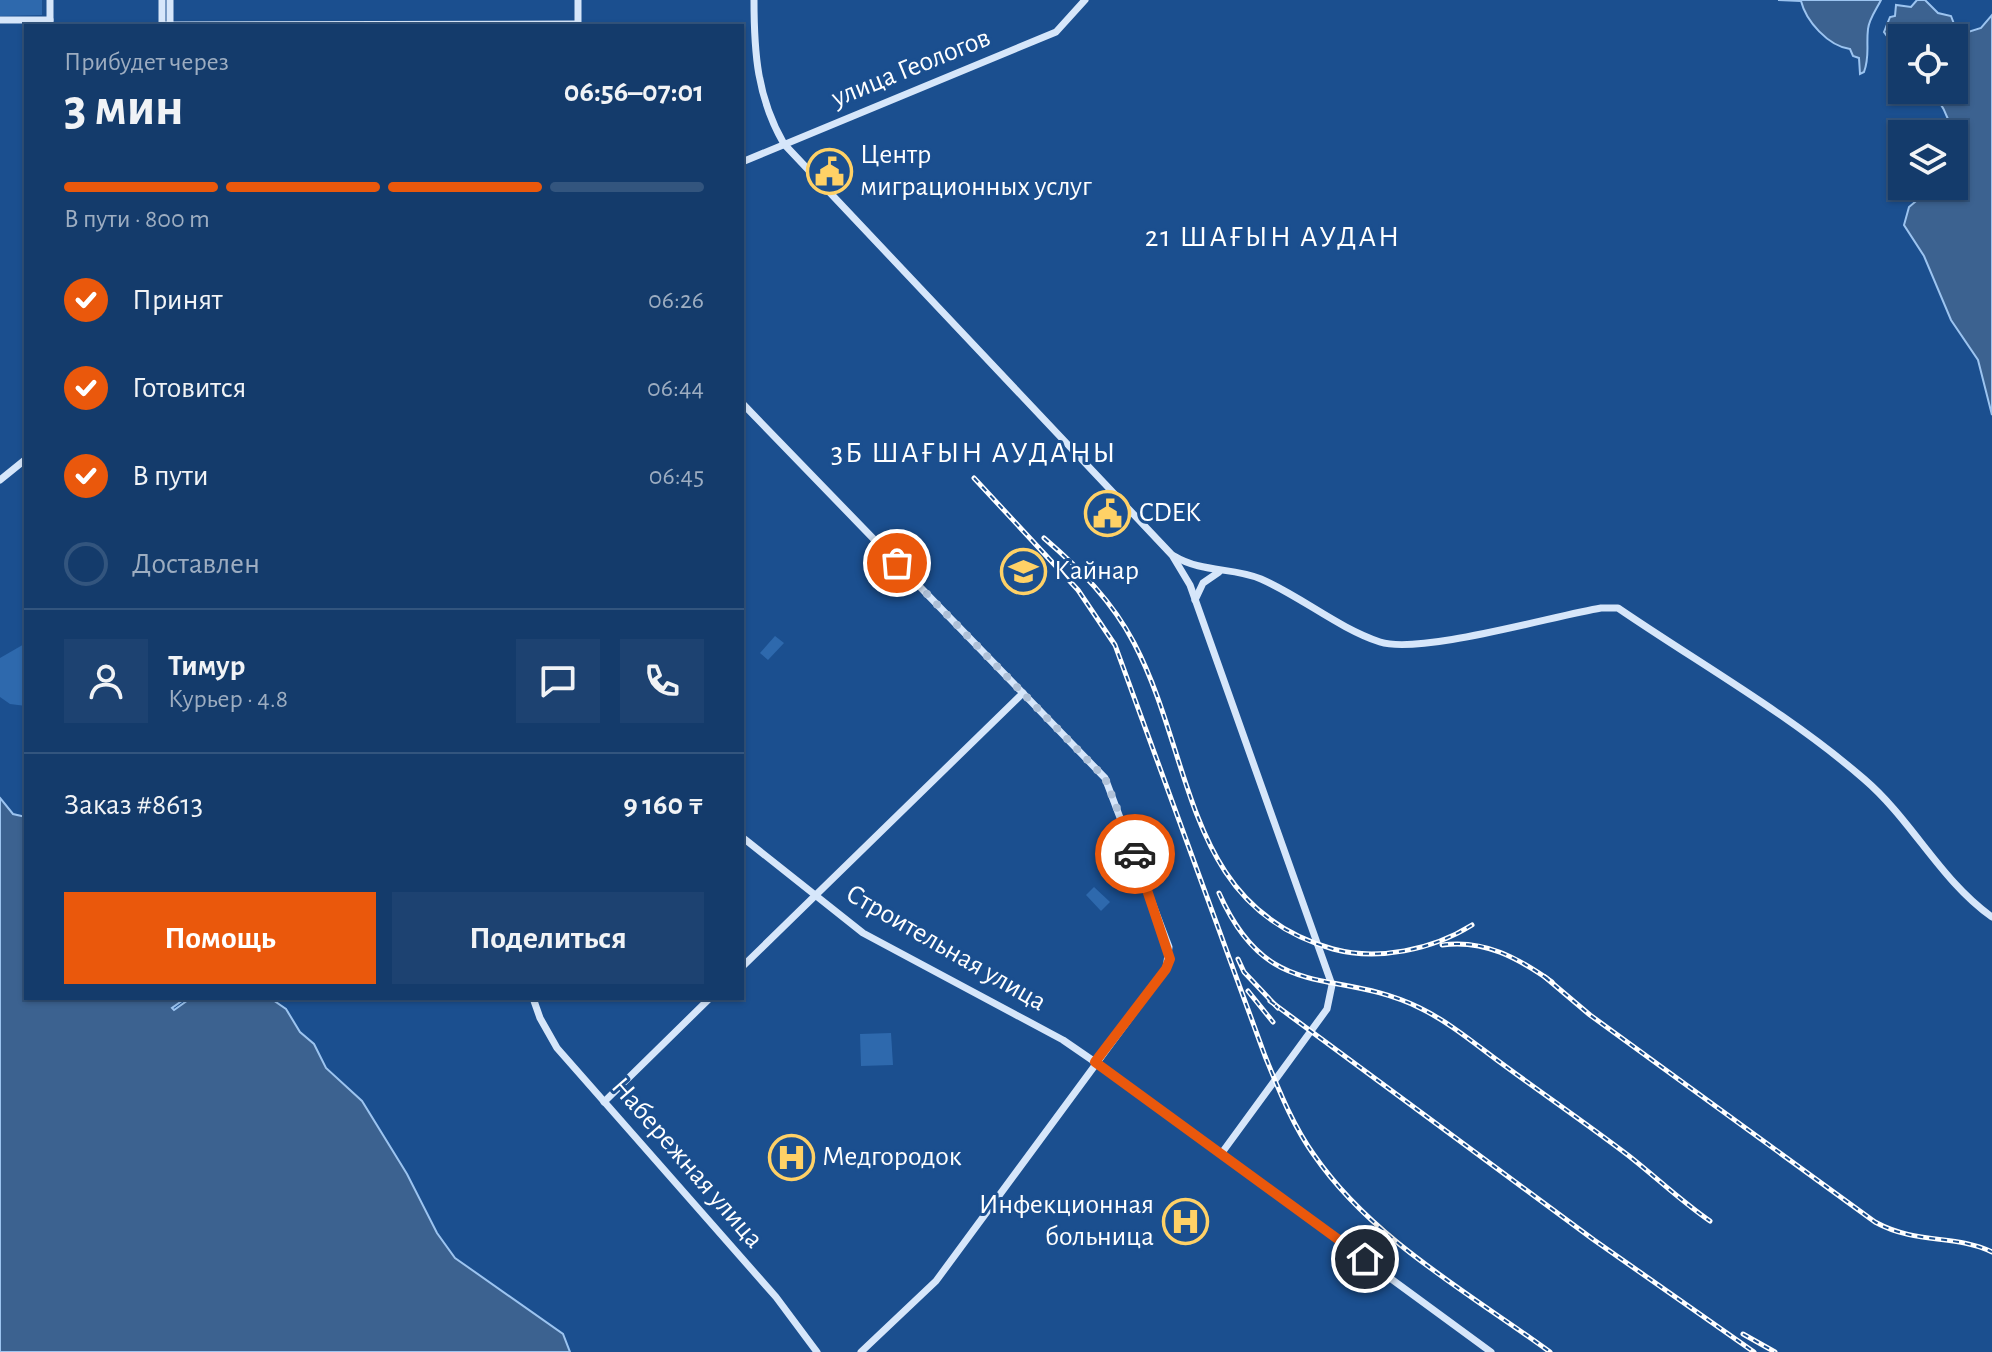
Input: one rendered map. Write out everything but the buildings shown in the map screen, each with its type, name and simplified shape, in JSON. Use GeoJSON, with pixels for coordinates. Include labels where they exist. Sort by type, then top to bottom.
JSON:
{"type":"FeatureCollection","features":[{"type":"Feature","properties":{"kind":"street"},"geometry":{"type":"LineString","coordinates":[[0,20],[50,23],[50,0]]}},
{"type":"Feature","properties":{"kind":"street"},"geometry":{"type":"LineString","coordinates":[[162,0],[166,24]]}},
{"type":"Feature","properties":{"kind":"street"},"geometry":{"type":"LineString","coordinates":[[166,24],[170,0]]}},
{"type":"Feature","properties":{"kind":"street"},"geometry":{"type":"LineString","coordinates":[[578,0],[578,24]]}},
{"type":"Feature","properties":{"kind":"street"},"geometry":{"type":"LineString","coordinates":[[754,0],[756,74],[763,102],[784,144],[1172,555],[1195,600],[1332,985],[1327,1009],[1221,1154]]}},
{"type":"Feature","properties":{"kind":"street","name":"улица Геологов"},"geometry":{"type":"LineString","coordinates":[[744,161],[1056,32],[1085,0]]}},
{"type":"Feature","properties":{"kind":"street"},"geometry":{"type":"LineString","coordinates":[[744,405],[1105,778],[1169,947],[1166,969],[936,1281],[861,1352]]}},
{"type":"Feature","properties":{"kind":"street"},"geometry":{"type":"LineString","coordinates":[[0,480],[24,461]]}},
{"type":"Feature","properties":{"kind":"street"},"geometry":{"type":"LineString","coordinates":[[1172,555],[1191,565],[1255,577],[1371,638],[1396,645],[1435,641],[1581,612],[1618,608],[1731,683],[1865,780],[1889,803],[1951,881],[1992,917]]}},
{"type":"Feature","properties":{"kind":"street"},"geometry":{"type":"LineString","coordinates":[[1195,600],[1203,583],[1221,571]]}},
{"type":"Feature","properties":{"kind":"street"},"geometry":{"type":"LineString","coordinates":[[744,965],[1023,693]]}},
{"type":"Feature","properties":{"kind":"street","name":"Строительная улица"},"geometry":{"type":"LineString","coordinates":[[744,839],[863,933],[1063,1040],[1491,1352]]}},
{"type":"Feature","properties":{"kind":"street","name":"Набережная улица"},"geometry":{"type":"LineString","coordinates":[[534,1000],[546,1032],[557,1048],[786,1309],[817,1352]]}},
{"type":"Feature","properties":{"kind":"street"},"geometry":{"type":"LineString","coordinates":[[604,1102],[708,1000]]}},
{"type":"Feature","properties":{"kind":"shaded area"},"geometry":{"type":"Polygon","coordinates":[[[0,0],[42,0],[42,15],[0,16],[0,0]]]}},
{"type":"Feature","properties":{"kind":"shaded area"},"geometry":{"type":"Polygon","coordinates":[[[1778,0],[1881,0],[1869,25],[1864,72],[1860,74],[1859,58],[1853,56],[1850,49],[1834,43],[1819,31],[1801,1],[1778,0]]]}},
{"type":"Feature","properties":{"kind":"shaded area"},"geometry":{"type":"Polygon","coordinates":[[[1917,0],[1925,0],[1938,13],[1951,16],[1954,24],[1888,24],[1888,37],[1884,32],[1890,17],[1895,16],[1896,5],[1911,7],[1917,0]]]}},
{"type":"Feature","properties":{"kind":"shaded area"},"geometry":{"type":"Polygon","coordinates":[[[1992,15],[1992,415],[1978,360],[1951,320],[1924,256],[1904,225],[1909,207],[1917,200],[1968,200],[1968,120],[1948,120],[1941,104],[1968,104],[1968,32],[1981,28],[1992,15]]]}},
{"type":"Feature","properties":{"kind":"shaded area"},"geometry":{"type":"Polygon","coordinates":[[[775,636],[784,643],[768,660],[760,653],[775,636]]]}},
{"type":"Feature","properties":{"kind":"shaded area"},"geometry":{"type":"Polygon","coordinates":[[[24,644],[24,706],[10,704],[0,697],[0,658],[24,644]]]}},
{"type":"Feature","properties":{"kind":"shaded area"},"geometry":{"type":"Polygon","coordinates":[[[0,798],[13,814],[24,817],[24,1000],[183,1000],[172,1008],[174,1010],[188,1000],[273,1000],[286,1009],[300,1032],[314,1044],[326,1068],[362,1101],[407,1174],[437,1233],[455,1258],[563,1334],[570,1352],[0,1352],[0,798]]]}},
{"type":"Feature","properties":{"kind":"shaded area"},"geometry":{"type":"Polygon","coordinates":[[[1094,887],[1110,902],[1101,911],[1086,895],[1094,887]]]}},
{"type":"Feature","properties":{"kind":"shaded area"},"geometry":{"type":"Polygon","coordinates":[[[891,1033],[893,1065],[861,1066],[860,1034],[891,1033]]]}},
{"type":"Feature","properties":{"kind":"railway"},"geometry":{"type":"LineString","coordinates":[[974,478],[1078,590],[1115,645],[1265,1056],[1286,1107],[1306,1143],[1337,1185],[1393,1239],[1550,1352]]}},
{"type":"Feature","properties":{"kind":"railway"},"geometry":{"type":"LineString","coordinates":[[1044,538],[1094,586],[1116,613],[1134,643],[1154,688],[1200,824],[1221,864],[1248,900],[1284,929],[1333,949],[1350,952],[1404,951],[1440,941],[1472,925]]}},
{"type":"Feature","properties":{"kind":"railway"},"geometry":{"type":"LineString","coordinates":[[1219,893],[1239,929],[1260,953],[1282,968],[1306,977],[1389,996],[1431,1014],[1613,1144],[1710,1221]]}},
{"type":"Feature","properties":{"kind":"railway"},"geometry":{"type":"LineString","coordinates":[[1442,945],[1472,945],[1500,952],[1552,982]]}},
{"type":"Feature","properties":{"kind":"railway"},"geometry":{"type":"LineString","coordinates":[[1238,959],[1244,972],[1278,1008]]}},
{"type":"Feature","properties":{"kind":"railway"},"geometry":{"type":"LineString","coordinates":[[1545,977],[1590,1015],[1875,1222],[1906,1234],[1964,1243],[1992,1252]]}},
{"type":"Feature","properties":{"kind":"railway"},"geometry":{"type":"LineString","coordinates":[[1248,991],[1273,1022]]}},
{"type":"Feature","properties":{"kind":"railway"},"geometry":{"type":"LineString","coordinates":[[1270,1001],[1594,1240],[1754,1352]]}},
{"type":"Feature","properties":{"kind":"railway"},"geometry":{"type":"LineString","coordinates":[[1743,1334],[1775,1352]]}},
{"type":"Feature","properties":{"kind":"way so far"},"geometry":{"type":"LineString","coordinates":[[897,563],[1105,778],[1135,854]]}},
{"type":"Feature","properties":{"kind":"place","name":"Центр миграционных услуг"},"geometry":{"type":"Point","coordinates":[829,171]}},
{"type":"Feature","properties":{"kind":"place","name":"CDEK"},"geometry":{"type":"Point","coordinates":[1108,513]}},
{"type":"Feature","properties":{"kind":"place","name":"Кайнар"},"geometry":{"type":"Point","coordinates":[1023,571]}},
{"type":"Feature","properties":{"kind":"place","name":"Медгородок"},"geometry":{"type":"Point","coordinates":[791,1157]}},
{"type":"Feature","properties":{"kind":"place","name":"Инфекционная больница"},"geometry":{"type":"Point","coordinates":[1185,1221]}},
{"type":"Feature","properties":{"kind":"district","name":"21 ШАҒЫН АУДАН"},"geometry":{"type":"Point","coordinates":[1273,237]}},
{"type":"Feature","properties":{"kind":"district","name":"3Б ШАҒЫН АУДАНЫ"},"geometry":{"type":"Point","coordinates":[974,453]}},
{"type":"Feature","properties":{"kind":"route"},"geometry":{"type":"LineString","coordinates":[[1135,854],[1169,947],[1170,959],[1166,969],[1095,1062],[1365,1259]]}}]}
